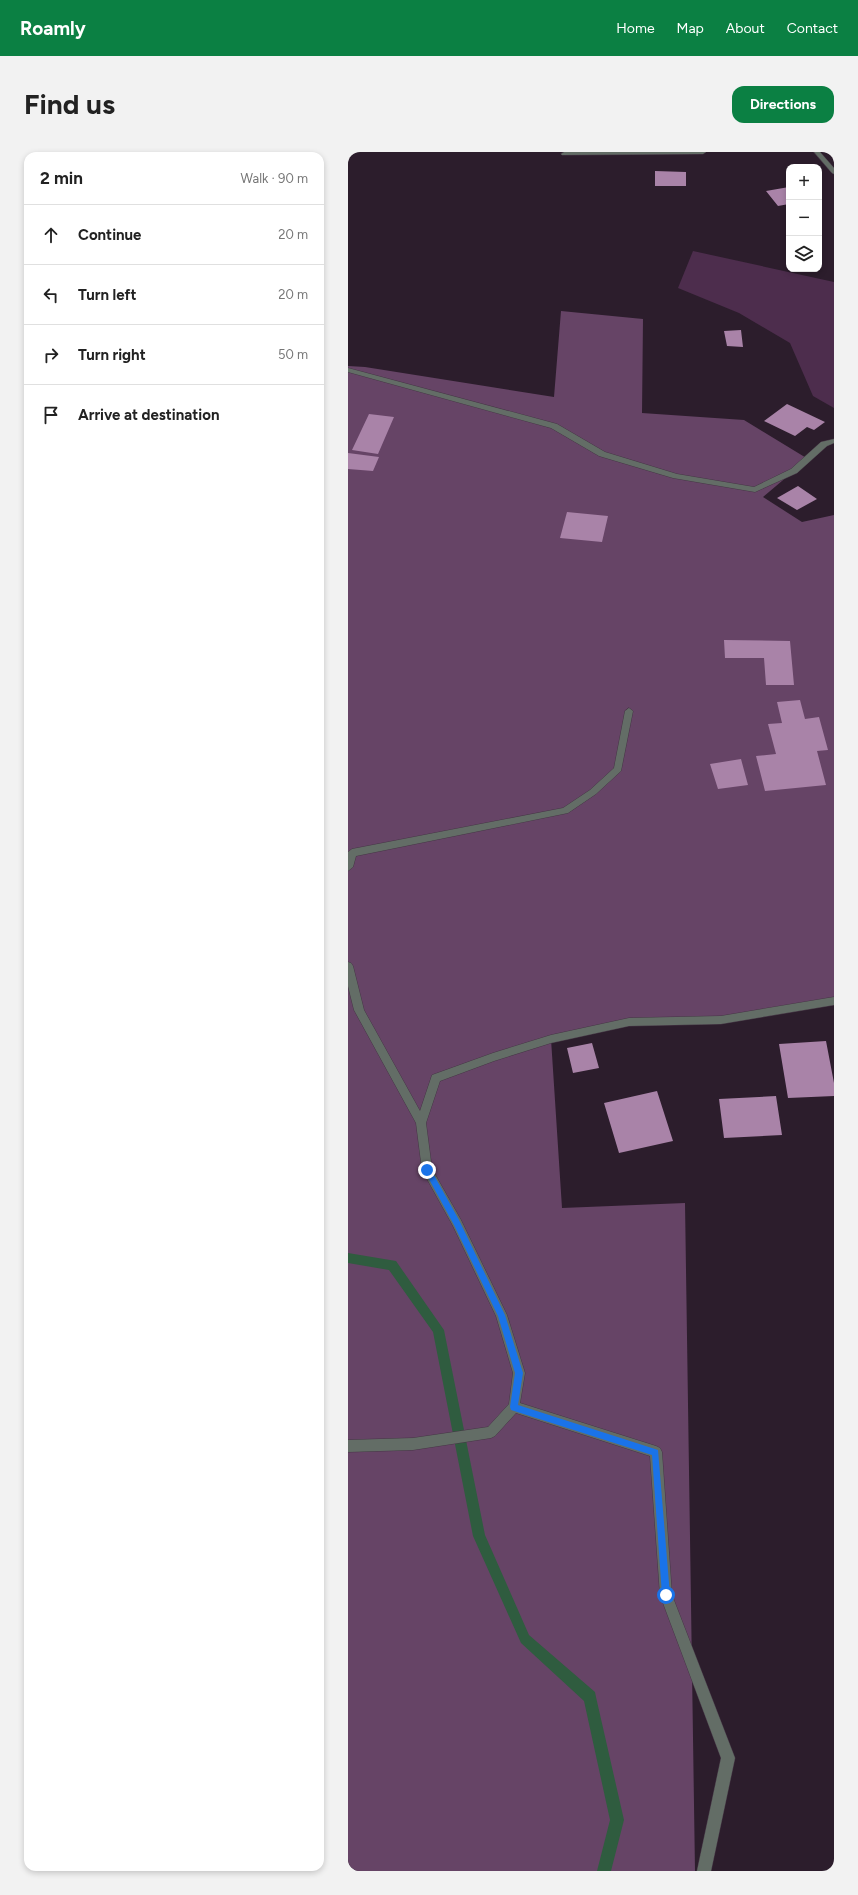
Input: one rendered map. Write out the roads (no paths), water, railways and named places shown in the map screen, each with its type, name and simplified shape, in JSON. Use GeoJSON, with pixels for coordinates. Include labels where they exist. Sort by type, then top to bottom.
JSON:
{"type":"FeatureCollection","features":[{"type":"Feature","properties":{"kind":"street"},"geometry":{"type":"LineString","coordinates":[[564,154],[703,152]]}},
{"type":"Feature","properties":{"kind":"street"},"geometry":{"type":"LineString","coordinates":[[816,152],[834,172]]}},
{"type":"Feature","properties":{"kind":"street"},"geometry":{"type":"LineString","coordinates":[[348,370],[554,426],[602,454],[676,476],[755,490],[794,471],[824,444],[834,441]]}},
{"type":"Feature","properties":{"kind":"street"},"geometry":{"type":"LineString","coordinates":[[348,867],[352,853],[565,811],[593,792],[618,769],[629,711]]}},
{"type":"Feature","properties":{"kind":"street"},"geometry":{"type":"LineString","coordinates":[[348,966],[359,1010],[421,1123],[427,1170],[457,1223],[501,1315],[519,1373],[514,1407],[491,1432],[413,1444],[348,1446]]}},
{"type":"Feature","properties":{"kind":"street"},"geometry":{"type":"LineString","coordinates":[[421,1123],[436,1078],[493,1057],[551,1039],[629,1022],[721,1020],[834,1001]]}},
{"type":"Feature","properties":{"kind":"street"},"geometry":{"type":"LineString","coordinates":[[514,1407],[656,1452],[666,1595],[728,1758],[704,1871]]}},
{"type":"Feature","properties":{"kind":"waterway"},"geometry":{"type":"LineString","coordinates":[[348,1258],[392,1265],[438,1330],[479,1536],[525,1639],[590,1697],[617,1820],[604,1871]]}}]}
